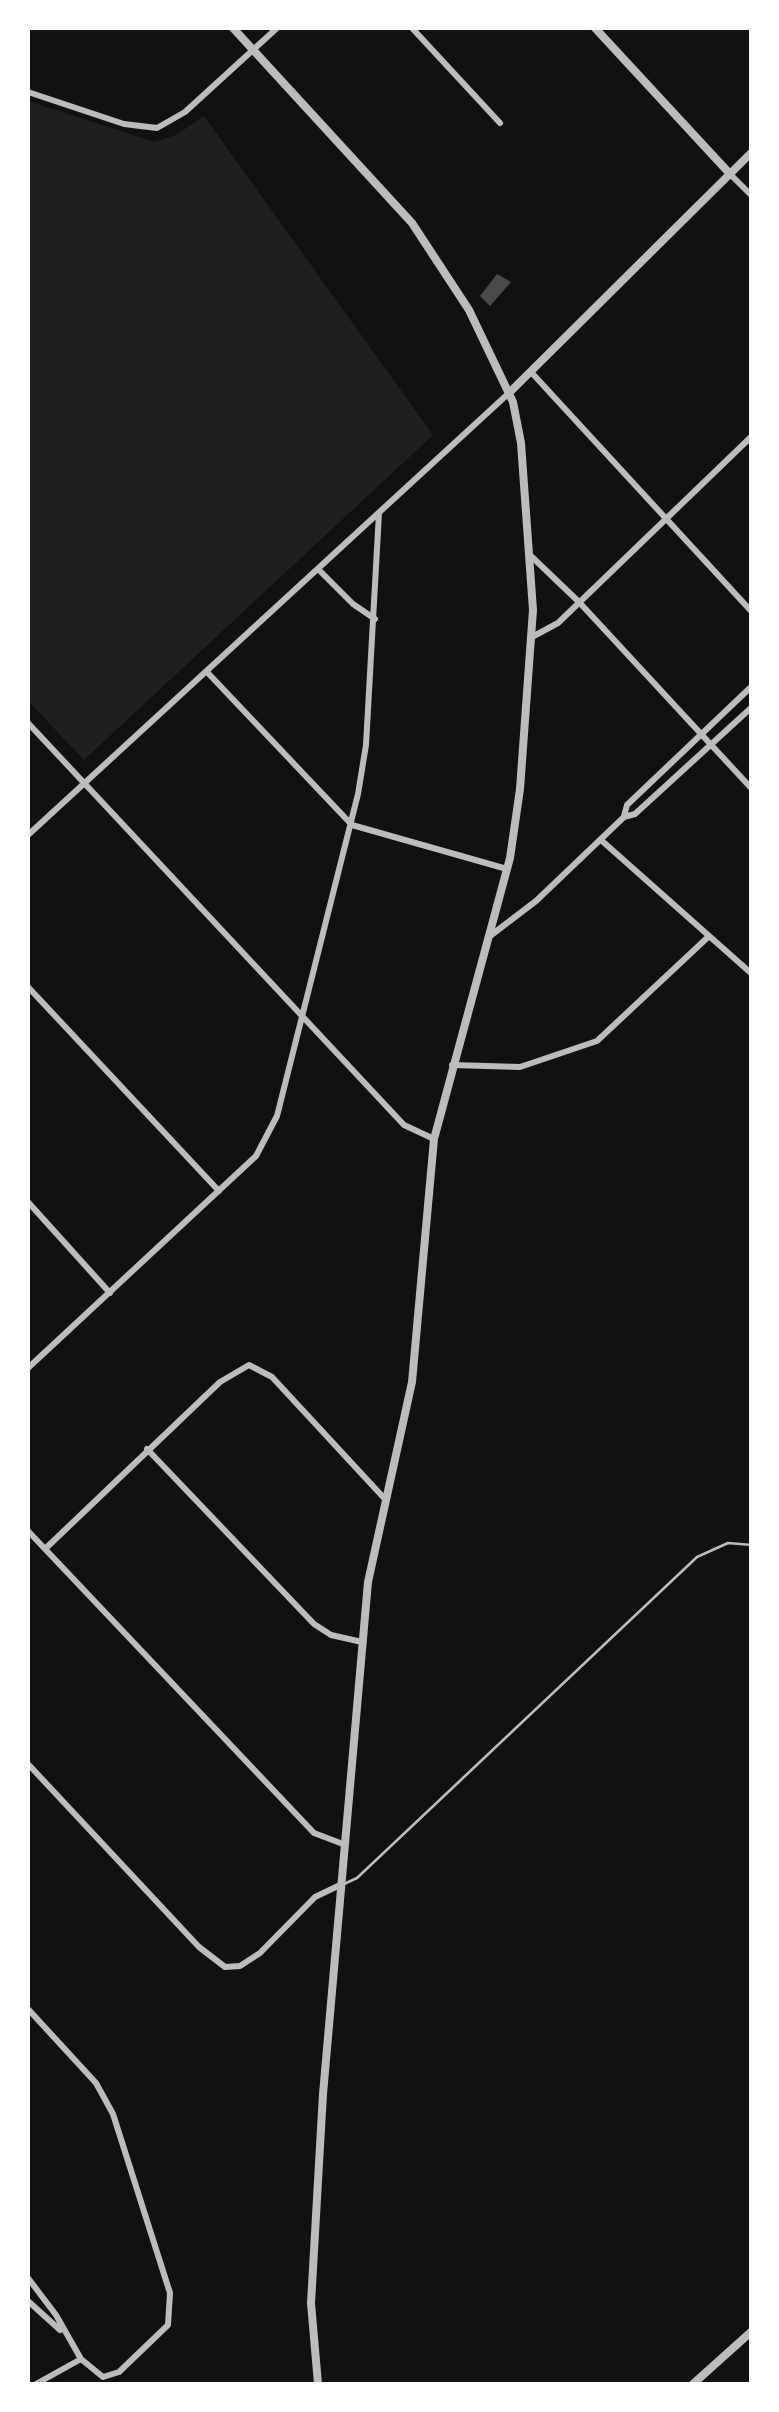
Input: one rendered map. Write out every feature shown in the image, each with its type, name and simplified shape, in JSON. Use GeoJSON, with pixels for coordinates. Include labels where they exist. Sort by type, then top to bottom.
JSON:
{"type":"FeatureCollection","features":[{"type":"Feature","properties":{"kind":"street"},"geometry":{"type":"LineString","coordinates":[[233,28],[412,223],[468,310],[510,393],[521,442],[531,556],[532,637],[520,789],[508,869],[434,1140],[412,1382],[368,1582],[338,1886],[311,2303],[318,2384]]}},
{"type":"Feature","properties":{"kind":"street"},"geometry":{"type":"LineString","coordinates":[[28,92],[144,129],[172,123],[277,28]]}},
{"type":"Feature","properties":{"kind":"street"},"geometry":{"type":"LineString","coordinates":[[412,28],[500,124]]}},
{"type":"Feature","properties":{"kind":"street"},"geometry":{"type":"LineString","coordinates":[[596,28],[752,196]]}},
{"type":"Feature","properties":{"kind":"street"},"geometry":{"type":"LineString","coordinates":[[28,835],[510,393],[752,152]]}},
{"type":"Feature","properties":{"kind":"street"},"geometry":{"type":"LineString","coordinates":[[531,372],[752,612]]}},
{"type":"Feature","properties":{"kind":"street"},"geometry":{"type":"LineString","coordinates":[[532,637],[558,623],[752,436]]}},
{"type":"Feature","properties":{"kind":"street"},"geometry":{"type":"LineString","coordinates":[[28,1368],[220,1191],[268,1139],[352,825],[366,745],[379,513]]}},
{"type":"Feature","properties":{"kind":"street"},"geometry":{"type":"LineString","coordinates":[[531,556],[580,602],[752,789]]}},
{"type":"Feature","properties":{"kind":"street"},"geometry":{"type":"LineString","coordinates":[[318,569],[352,604],[375,619]]}},
{"type":"Feature","properties":{"kind":"street"},"geometry":{"type":"LineString","coordinates":[[207,672],[352,825],[508,869]]}},
{"type":"Feature","properties":{"kind":"street"},"geometry":{"type":"LineString","coordinates":[[624,817],[627,805],[752,686]]}},
{"type":"Feature","properties":{"kind":"street"},"geometry":{"type":"LineString","coordinates":[[489,936],[536,901],[624,817],[635,814],[752,707]]}},
{"type":"Feature","properties":{"kind":"street"},"geometry":{"type":"LineString","coordinates":[[28,723],[404,1126],[434,1140]]}},
{"type":"Feature","properties":{"kind":"street"},"geometry":{"type":"LineString","coordinates":[[601,840],[752,974]]}},
{"type":"Feature","properties":{"kind":"street"},"geometry":{"type":"LineString","coordinates":[[452,1065],[520,1067],[597,1041],[708,938]]}},
{"type":"Feature","properties":{"kind":"street"},"geometry":{"type":"LineString","coordinates":[[28,987],[220,1191]]}},
{"type":"Feature","properties":{"kind":"street"},"geometry":{"type":"LineString","coordinates":[[28,1202],[110,1293]]}},
{"type":"Feature","properties":{"kind":"street"},"geometry":{"type":"LineString","coordinates":[[45,1549],[234,1370],[257,1366],[384,1498]]}},
{"type":"Feature","properties":{"kind":"street"},"geometry":{"type":"LineString","coordinates":[[147,1449],[314,1624],[331,1635],[362,1642]]}},
{"type":"Feature","properties":{"kind":"street"},"geometry":{"type":"LineString","coordinates":[[28,1531],[314,1833],[343,1844]]}},
{"type":"Feature","properties":{"kind":"street"},"geometry":{"type":"LineString","coordinates":[[28,1764],[200,1947],[226,1967],[240,1966],[260,1953],[315,1896],[338,1886]]}},
{"type":"Feature","properties":{"kind":"street"},"geometry":{"type":"LineString","coordinates":[[28,2009],[105,2096],[127,2153],[172,2308],[161,2336],[119,2372],[103,2376],[82,2359],[28,2278]]}},
{"type":"Feature","properties":{"kind":"street"},"geometry":{"type":"LineString","coordinates":[[28,2301],[62,2330]]}},
{"type":"Feature","properties":{"kind":"street"},"geometry":{"type":"LineString","coordinates":[[693,2384],[752,2331]]}},
{"type":"Feature","properties":{"kind":"street"},"geometry":{"type":"LineString","coordinates":[[36,2384],[82,2359]]}},
{"type":"Feature","properties":{"kind":"lane"},"geometry":{"type":"LineString","coordinates":[[338,1886],[357,1878],[697,1557],[728,1543],[752,1544]]}},
{"type":"Feature","properties":{"kind":"shaded area"},"geometry":{"type":"Polygon","coordinates":[[[28,101],[154,142],[176,135],[204,116],[433,435],[84,760],[28,701],[28,101]]]}},
{"type":"Feature","properties":{"kind":"building"},"geometry":{"type":"Polygon","coordinates":[[[497,274],[511,282],[490,306],[480,296],[497,274]]]}}]}
